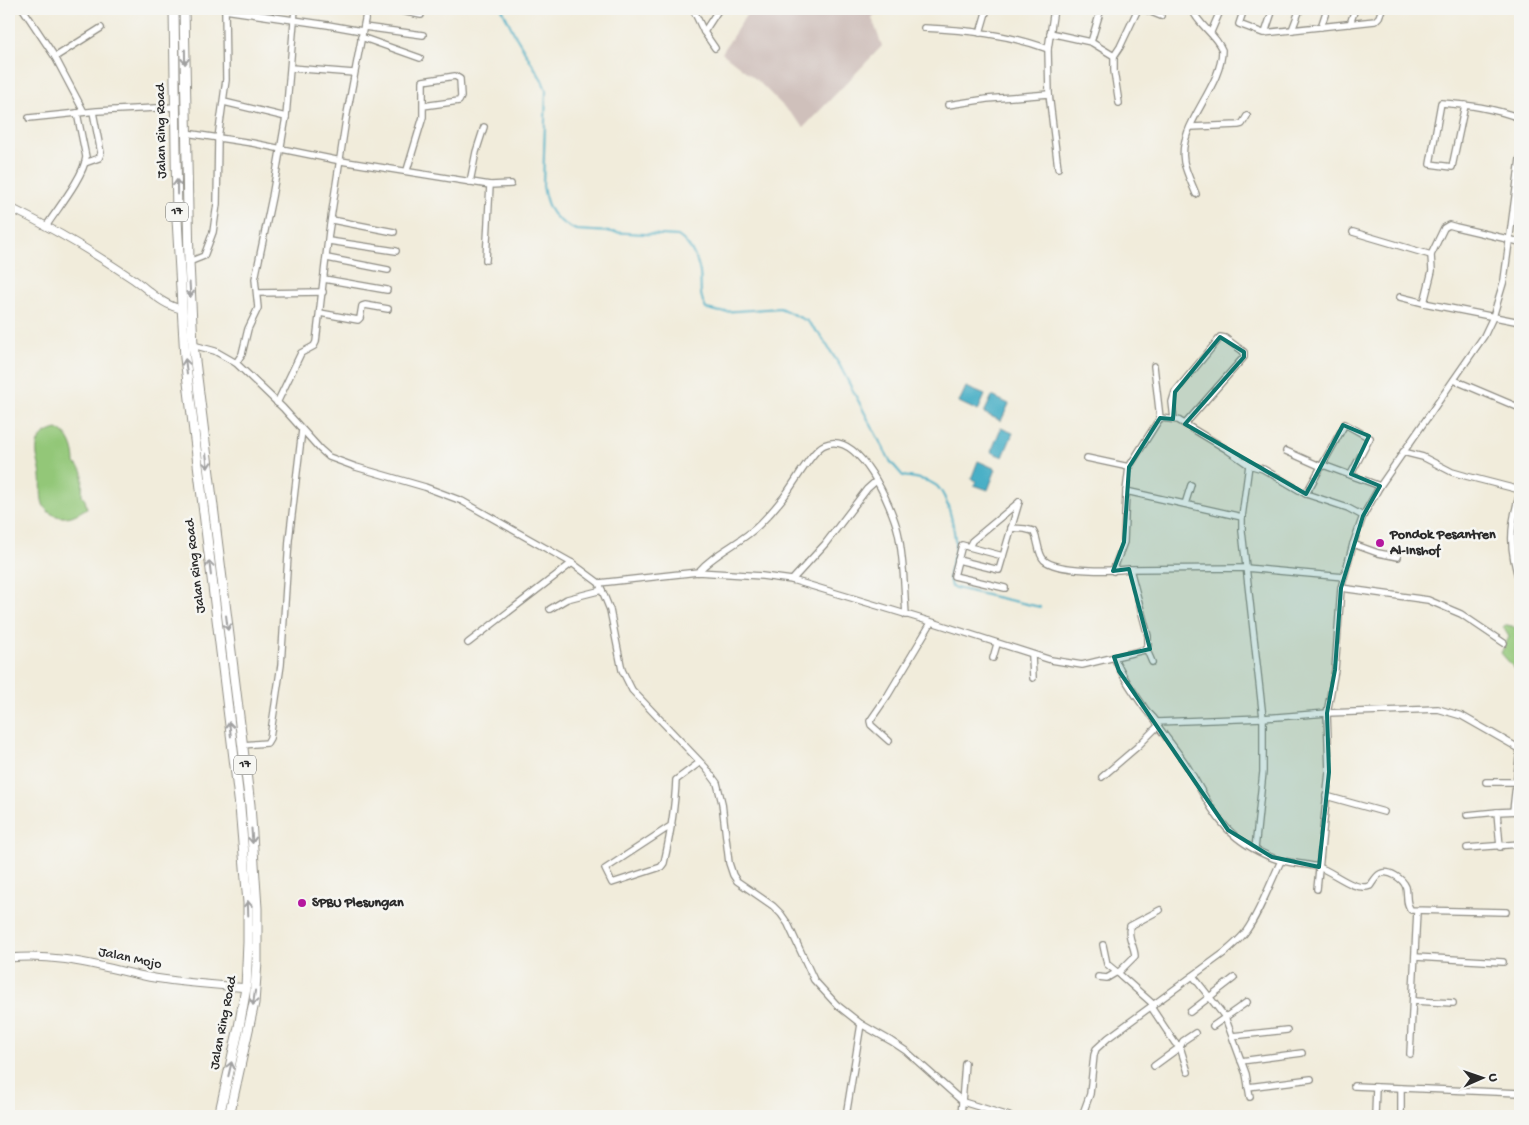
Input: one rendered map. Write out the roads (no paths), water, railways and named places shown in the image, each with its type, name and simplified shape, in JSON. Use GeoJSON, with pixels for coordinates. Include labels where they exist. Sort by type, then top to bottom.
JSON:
{"type":"FeatureCollection","features":[{"type":"Feature","properties":{"kind":"highway","name":"Jalan Ring Road"},"geometry":{"type":"LineString","coordinates":[[174,9],[177,219],[186,366],[240,807],[248,903],[246,988],[240,1028],[219,1116]]}},
{"type":"Feature","properties":{"kind":"highway","name":"Jalan Ring Road"},"geometry":{"type":"LineString","coordinates":[[184,9],[191,133],[189,262],[193,345],[250,805],[257,908],[256,984],[248,1036],[229,1116]]}},
{"type":"Feature","properties":{"kind":"highway"},"geometry":{"type":"LineString","coordinates":[[240,807],[250,805]]}},
{"type":"Feature","properties":{"kind":"street"},"geometry":{"type":"LineString","coordinates":[[23,9],[55,57],[84,112]]}},
{"type":"Feature","properties":{"kind":"street"},"geometry":{"type":"LineString","coordinates":[[236,364],[242,354],[248,329],[258,308],[255,279],[256,268],[286,117],[292,68],[295,9]]}},
{"type":"Feature","properties":{"kind":"street"},"geometry":{"type":"LineString","coordinates":[[277,402],[301,353],[314,346],[316,342],[346,119],[366,9]]}},
{"type":"Feature","properties":{"kind":"street"},"geometry":{"type":"LineString","coordinates":[[392,9],[421,15]]}},
{"type":"Feature","properties":{"kind":"street"},"geometry":{"type":"LineString","coordinates":[[692,9],[715,48]]}},
{"type":"Feature","properties":{"kind":"street"},"geometry":{"type":"LineString","coordinates":[[704,32],[719,9]]}},
{"type":"Feature","properties":{"kind":"street"},"geometry":{"type":"LineString","coordinates":[[980,33],[987,9]]}},
{"type":"Feature","properties":{"kind":"street"},"geometry":{"type":"LineString","coordinates":[[1054,9],[1048,49],[1049,94],[1058,168]]}},
{"type":"Feature","properties":{"kind":"street"},"geometry":{"type":"LineString","coordinates":[[1091,42],[1101,9]]}},
{"type":"Feature","properties":{"kind":"street"},"geometry":{"type":"LineString","coordinates":[[1119,103],[1114,56],[1138,9]]}},
{"type":"Feature","properties":{"kind":"street"},"geometry":{"type":"LineString","coordinates":[[1144,9],[1161,16]]}},
{"type":"Feature","properties":{"kind":"street"},"geometry":{"type":"LineString","coordinates":[[1192,9],[1197,19],[1211,32],[1221,47],[1222,54],[1214,79],[1184,142],[1184,162],[1196,194]]}},
{"type":"Feature","properties":{"kind":"street"},"geometry":{"type":"LineString","coordinates":[[1244,9],[1239,24],[1264,33],[1375,21],[1382,9]]}},
{"type":"Feature","properties":{"kind":"street"},"geometry":{"type":"LineString","coordinates":[[1264,33],[1273,9]]}},
{"type":"Feature","properties":{"kind":"street"},"geometry":{"type":"LineString","coordinates":[[1292,30],[1300,9]]}},
{"type":"Feature","properties":{"kind":"street"},"geometry":{"type":"LineString","coordinates":[[1321,27],[1327,9]]}},
{"type":"Feature","properties":{"kind":"street"},"geometry":{"type":"LineString","coordinates":[[1350,24],[1355,9]]}},
{"type":"Feature","properties":{"kind":"street"},"geometry":{"type":"LineString","coordinates":[[189,262],[204,256],[210,242],[217,204],[218,138],[224,102],[226,73],[225,10],[363,32],[422,35]]}},
{"type":"Feature","properties":{"kind":"street"},"geometry":{"type":"LineString","coordinates":[[1211,32],[1220,11]]}},
{"type":"Feature","properties":{"kind":"street"},"geometry":{"type":"LineString","coordinates":[[55,57],[101,28]]}},
{"type":"Feature","properties":{"kind":"street"},"geometry":{"type":"LineString","coordinates":[[924,28],[980,33],[1030,43],[1048,49]]}},
{"type":"Feature","properties":{"kind":"street"},"geometry":{"type":"LineString","coordinates":[[363,32],[420,58]]}},
{"type":"Feature","properties":{"kind":"street"},"geometry":{"type":"LineString","coordinates":[[1050,33],[1091,42],[1114,56]]}},
{"type":"Feature","properties":{"kind":"street"},"geometry":{"type":"LineString","coordinates":[[292,68],[354,73]]}},
{"type":"Feature","properties":{"kind":"street"},"geometry":{"type":"LineString","coordinates":[[408,170],[423,117],[422,85],[424,80],[455,76],[460,79],[461,96],[459,101],[423,106]]}},
{"type":"Feature","properties":{"kind":"street"},"geometry":{"type":"LineString","coordinates":[[948,105],[987,99],[1049,94]]}},
{"type":"Feature","properties":{"kind":"street"},"geometry":{"type":"LineString","coordinates":[[224,102],[286,117]]}},
{"type":"Feature","properties":{"kind":"street"},"geometry":{"type":"LineString","coordinates":[[1464,105],[1453,166],[1450,168],[1432,165],[1430,163],[1441,103],[1464,105],[1483,107],[1520,118]]}},
{"type":"Feature","properties":{"kind":"street"},"geometry":{"type":"LineString","coordinates":[[29,118],[84,112],[176,107]]}},
{"type":"Feature","properties":{"kind":"street"},"geometry":{"type":"LineString","coordinates":[[86,162],[98,158],[101,153],[93,112]]}},
{"type":"Feature","properties":{"kind":"street"},"geometry":{"type":"LineString","coordinates":[[47,225],[78,178],[86,162],[76,113]]}},
{"type":"Feature","properties":{"kind":"street"},"geometry":{"type":"LineString","coordinates":[[1191,127],[1238,126],[1242,124],[1247,116]]}},
{"type":"Feature","properties":{"kind":"street"},"geometry":{"type":"LineString","coordinates":[[470,182],[476,152],[484,127]]}},
{"type":"Feature","properties":{"kind":"street"},"geometry":{"type":"LineString","coordinates":[[191,133],[470,182],[490,185],[512,184]]}},
{"type":"Feature","properties":{"kind":"street"},"geometry":{"type":"LineString","coordinates":[[1317,889],[1329,772],[1327,713],[1335,670],[1341,588],[1353,544],[1363,516],[1380,486],[1484,336],[1493,317],[1504,280],[1520,159]]}},
{"type":"Feature","properties":{"kind":"street"},"geometry":{"type":"LineString","coordinates":[[486,260],[490,185]]}},
{"type":"Feature","properties":{"kind":"street"},"geometry":{"type":"LineString","coordinates":[[9,207],[47,225],[162,300],[182,309]]}},
{"type":"Feature","properties":{"kind":"street"},"geometry":{"type":"LineString","coordinates":[[332,220],[394,232]]}},
{"type":"Feature","properties":{"kind":"street"},"geometry":{"type":"LineString","coordinates":[[1424,304],[1432,271],[1431,255],[1444,228],[1449,226],[1520,242]]}},
{"type":"Feature","properties":{"kind":"street"},"geometry":{"type":"LineString","coordinates":[[1354,232],[1431,255]]}},
{"type":"Feature","properties":{"kind":"street"},"geometry":{"type":"LineString","coordinates":[[329,241],[396,251]]}},
{"type":"Feature","properties":{"kind":"street"},"geometry":{"type":"LineString","coordinates":[[327,258],[388,270]]}},
{"type":"Feature","properties":{"kind":"street"},"geometry":{"type":"LineString","coordinates":[[324,279],[387,290]]}},
{"type":"Feature","properties":{"kind":"street"},"geometry":{"type":"LineString","coordinates":[[256,294],[323,292]]}},
{"type":"Feature","properties":{"kind":"street"},"geometry":{"type":"LineString","coordinates":[[1400,297],[1424,304],[1520,322]]}},
{"type":"Feature","properties":{"kind":"street"},"geometry":{"type":"LineString","coordinates":[[320,314],[358,320],[362,306],[388,309]]}},
{"type":"Feature","properties":{"kind":"street"},"geometry":{"type":"LineString","coordinates":[[1174,419],[1172,402],[1176,392],[1220,337],[1225,338],[1244,352],[1244,356],[1185,424]]}},
{"type":"Feature","properties":{"kind":"street"},"geometry":{"type":"LineString","coordinates":[[193,345],[215,351],[236,364],[277,402],[320,449],[335,459],[364,470],[425,487],[462,501],[572,563],[598,583],[610,610],[622,670],[629,685],[699,763],[714,777],[720,791],[729,862],[737,881],[773,906],[780,914],[788,924],[810,973],[819,987],[837,1005],[861,1024],[906,1052],[963,1102],[1009,1116]]}},
{"type":"Feature","properties":{"kind":"street"},"geometry":{"type":"LineString","coordinates":[[1113,571],[1124,542],[1129,467],[1160,418],[1154,366]]}},
{"type":"Feature","properties":{"kind":"street"},"geometry":{"type":"LineString","coordinates":[[1454,380],[1520,408]]}},
{"type":"Feature","properties":{"kind":"street"},"geometry":{"type":"LineString","coordinates":[[1160,418],[1174,419],[1185,424],[1226,448],[1249,465],[1263,469],[1306,494],[1348,508],[1363,516]]}},
{"type":"Feature","properties":{"kind":"street"},"geometry":{"type":"LineString","coordinates":[[1306,494],[1343,425],[1347,424],[1370,438],[1351,474]]}},
{"type":"Feature","properties":{"kind":"street"},"geometry":{"type":"LineString","coordinates":[[242,745],[267,743],[270,738],[281,666],[289,540],[302,430]]}},
{"type":"Feature","properties":{"kind":"street"},"geometry":{"type":"LineString","coordinates":[[698,572],[708,561],[748,535],[760,524],[783,498],[819,448],[835,442],[844,444],[863,460],[886,498],[897,531],[906,615]]}},
{"type":"Feature","properties":{"kind":"street"},"geometry":{"type":"LineString","coordinates":[[1286,451],[1380,486]]}},
{"type":"Feature","properties":{"kind":"street"},"geometry":{"type":"LineString","coordinates":[[1403,452],[1423,457],[1452,472],[1520,492],[1513,515],[1511,530],[1514,562],[1520,583]]}},
{"type":"Feature","properties":{"kind":"street"},"geometry":{"type":"LineString","coordinates":[[1087,458],[1129,467]]}},
{"type":"Feature","properties":{"kind":"street"},"geometry":{"type":"LineString","coordinates":[[1249,465],[1242,517],[1263,718],[1263,772],[1255,850]]}},
{"type":"Feature","properties":{"kind":"street"},"geometry":{"type":"LineString","coordinates":[[792,580],[825,544],[867,489],[876,481]]}},
{"type":"Feature","properties":{"kind":"street"},"geometry":{"type":"LineString","coordinates":[[1185,504],[1191,485]]}},
{"type":"Feature","properties":{"kind":"street"},"geometry":{"type":"LineString","coordinates":[[1126,491],[1242,517]]}},
{"type":"Feature","properties":{"kind":"street"},"geometry":{"type":"LineString","coordinates":[[958,560],[999,570],[1018,502],[972,541],[969,547]]}},
{"type":"Feature","properties":{"kind":"street"},"geometry":{"type":"LineString","coordinates":[[1011,528],[1033,531],[1040,552],[1046,561],[1091,571],[1113,571],[1130,568],[1246,568],[1344,577]]}},
{"type":"Feature","properties":{"kind":"street"},"geometry":{"type":"LineString","coordinates":[[1353,544],[1378,553],[1398,557]]}},
{"type":"Feature","properties":{"kind":"street"},"geometry":{"type":"LineString","coordinates":[[1003,556],[962,545],[954,576],[1005,588]]}},
{"type":"Feature","properties":{"kind":"street"},"geometry":{"type":"LineString","coordinates":[[468,643],[572,563]]}},
{"type":"Feature","properties":{"kind":"street"},"geometry":{"type":"LineString","coordinates":[[1130,568],[1148,636],[1149,641],[1146,648],[1152,662]]}},
{"type":"Feature","properties":{"kind":"street"},"geometry":{"type":"LineString","coordinates":[[598,583],[698,572],[762,576],[792,580],[1032,655],[1073,664],[1092,663],[1146,648]]}},
{"type":"Feature","properties":{"kind":"street"},"geometry":{"type":"LineString","coordinates":[[1341,588],[1428,600],[1461,614],[1504,642]]}},
{"type":"Feature","properties":{"kind":"street"},"geometry":{"type":"LineString","coordinates":[[550,609],[568,599],[602,590]]}},
{"type":"Feature","properties":{"kind":"street"},"geometry":{"type":"LineString","coordinates":[[889,741],[870,722],[933,623]]}},
{"type":"Feature","properties":{"kind":"street"},"geometry":{"type":"LineString","coordinates":[[993,658],[997,644]]}},
{"type":"Feature","properties":{"kind":"street"},"geometry":{"type":"LineString","coordinates":[[1032,655],[1033,678]]}},
{"type":"Feature","properties":{"kind":"street"},"geometry":{"type":"LineString","coordinates":[[1114,657],[1128,684],[1186,765],[1220,822],[1240,841],[1255,850],[1281,861],[1318,867],[1362,888],[1370,886],[1378,875],[1387,872],[1403,882],[1406,886],[1409,908],[1418,911],[1506,912]]}},
{"type":"Feature","properties":{"kind":"street"},"geometry":{"type":"LineString","coordinates":[[1102,777],[1158,724],[1327,713],[1433,709],[1448,711],[1462,716],[1520,748],[1513,811]]}},
{"type":"Feature","properties":{"kind":"street"},"geometry":{"type":"LineString","coordinates":[[672,825],[605,869],[612,883],[661,868],[664,864],[672,825],[676,780],[699,763]]}},
{"type":"Feature","properties":{"kind":"street"},"geometry":{"type":"LineString","coordinates":[[1486,782],[1516,782]]}},
{"type":"Feature","properties":{"kind":"street"},"geometry":{"type":"LineString","coordinates":[[1326,796],[1384,812]]}},
{"type":"Feature","properties":{"kind":"street"},"geometry":{"type":"LineString","coordinates":[[1467,815],[1520,811]]}},
{"type":"Feature","properties":{"kind":"street"},"geometry":{"type":"LineString","coordinates":[[1497,812],[1500,847]]}},
{"type":"Feature","properties":{"kind":"street"},"geometry":{"type":"LineString","coordinates":[[1467,848],[1520,844]]}},
{"type":"Feature","properties":{"kind":"street"},"geometry":{"type":"LineString","coordinates":[[1082,1116],[1090,1094],[1096,1049],[1224,953],[1245,933],[1281,861]]}},
{"type":"Feature","properties":{"kind":"street"},"geometry":{"type":"LineString","coordinates":[[1098,977],[1107,978],[1118,972],[1135,956],[1128,933],[1130,926],[1160,910]]}},
{"type":"Feature","properties":{"kind":"street"},"geometry":{"type":"LineString","coordinates":[[1410,1054],[1418,911]]}},
{"type":"Feature","properties":{"kind":"street"},"geometry":{"type":"LineString","coordinates":[[1103,945],[1107,964],[1118,972],[1152,1006],[1174,1042],[1180,1047],[1188,1072]]}},
{"type":"Feature","properties":{"kind":"street","name":"Jalan Mojo"},"geometry":{"type":"LineString","coordinates":[[9,958],[34,956],[55,958],[108,966],[144,976],[246,988]]}},
{"type":"Feature","properties":{"kind":"street"},"geometry":{"type":"LineString","coordinates":[[1415,957],[1503,962]]}},
{"type":"Feature","properties":{"kind":"street"},"geometry":{"type":"LineString","coordinates":[[1193,976],[1225,1017],[1246,1074],[1250,1098]]}},
{"type":"Feature","properties":{"kind":"street"},"geometry":{"type":"LineString","coordinates":[[1190,1012],[1234,978]]}},
{"type":"Feature","properties":{"kind":"street"},"geometry":{"type":"LineString","coordinates":[[1414,1000],[1453,1003]]}},
{"type":"Feature","properties":{"kind":"street"},"geometry":{"type":"LineString","coordinates":[[1213,1026],[1247,1002]]}},
{"type":"Feature","properties":{"kind":"street"},"geometry":{"type":"LineString","coordinates":[[846,1116],[861,1024]]}},
{"type":"Feature","properties":{"kind":"street"},"geometry":{"type":"LineString","coordinates":[[1232,1036],[1287,1030]]}},
{"type":"Feature","properties":{"kind":"street"},"geometry":{"type":"LineString","coordinates":[[1154,1066],[1196,1033]]}},
{"type":"Feature","properties":{"kind":"street"},"geometry":{"type":"LineString","coordinates":[[1241,1061],[1302,1053]]}},
{"type":"Feature","properties":{"kind":"street"},"geometry":{"type":"LineString","coordinates":[[961,1116],[965,1063]]}},
{"type":"Feature","properties":{"kind":"street"},"geometry":{"type":"LineString","coordinates":[[1248,1087],[1311,1078]]}},
{"type":"Feature","properties":{"kind":"street"},"geometry":{"type":"LineString","coordinates":[[1354,1086],[1520,1093]]}},
{"type":"Feature","properties":{"kind":"street"},"geometry":{"type":"LineString","coordinates":[[1375,1116],[1376,1087]]}},
{"type":"Feature","properties":{"kind":"street"},"geometry":{"type":"LineString","coordinates":[[1401,1088],[1401,1116]]}},
{"type":"Feature","properties":{"kind":"water"},"geometry":{"type":"Polygon","coordinates":[[[966,387],[985,395],[978,411],[959,402],[966,387]]]}},
{"type":"Feature","properties":{"kind":"water"},"geometry":{"type":"Polygon","coordinates":[[[992,396],[1009,404],[1001,421],[984,413],[992,396]]]}},
{"type":"Feature","properties":{"kind":"water"},"geometry":{"type":"Polygon","coordinates":[[[1001,428],[1013,433],[1003,457],[991,452],[1001,428]]]}},
{"type":"Feature","properties":{"kind":"water"},"geometry":{"type":"Polygon","coordinates":[[[978,461],[996,469],[988,490],[974,485],[976,481],[971,479],[978,461]]]}},
{"type":"Feature","properties":{"kind":"waterway"},"geometry":{"type":"LineString","coordinates":[[502,9],[546,90],[543,186],[549,208],[553,214],[576,230],[678,236],[693,252],[697,262],[700,273],[701,294],[706,309],[721,312],[780,308],[807,321],[821,336],[840,366],[890,461],[903,476],[929,482],[937,486],[941,491],[951,516],[955,542],[949,575],[951,587],[1040,607]]}},
{"type":"Feature","properties":{"kind":"place","name":"Pondok Pesantren Al-Inshof"},"geometry":{"type":"Point","coordinates":[1380,543]}},
{"type":"Feature","properties":{"kind":"place","name":"SPBU Plesungan"},"geometry":{"type":"Point","coordinates":[302,903]}}]}
